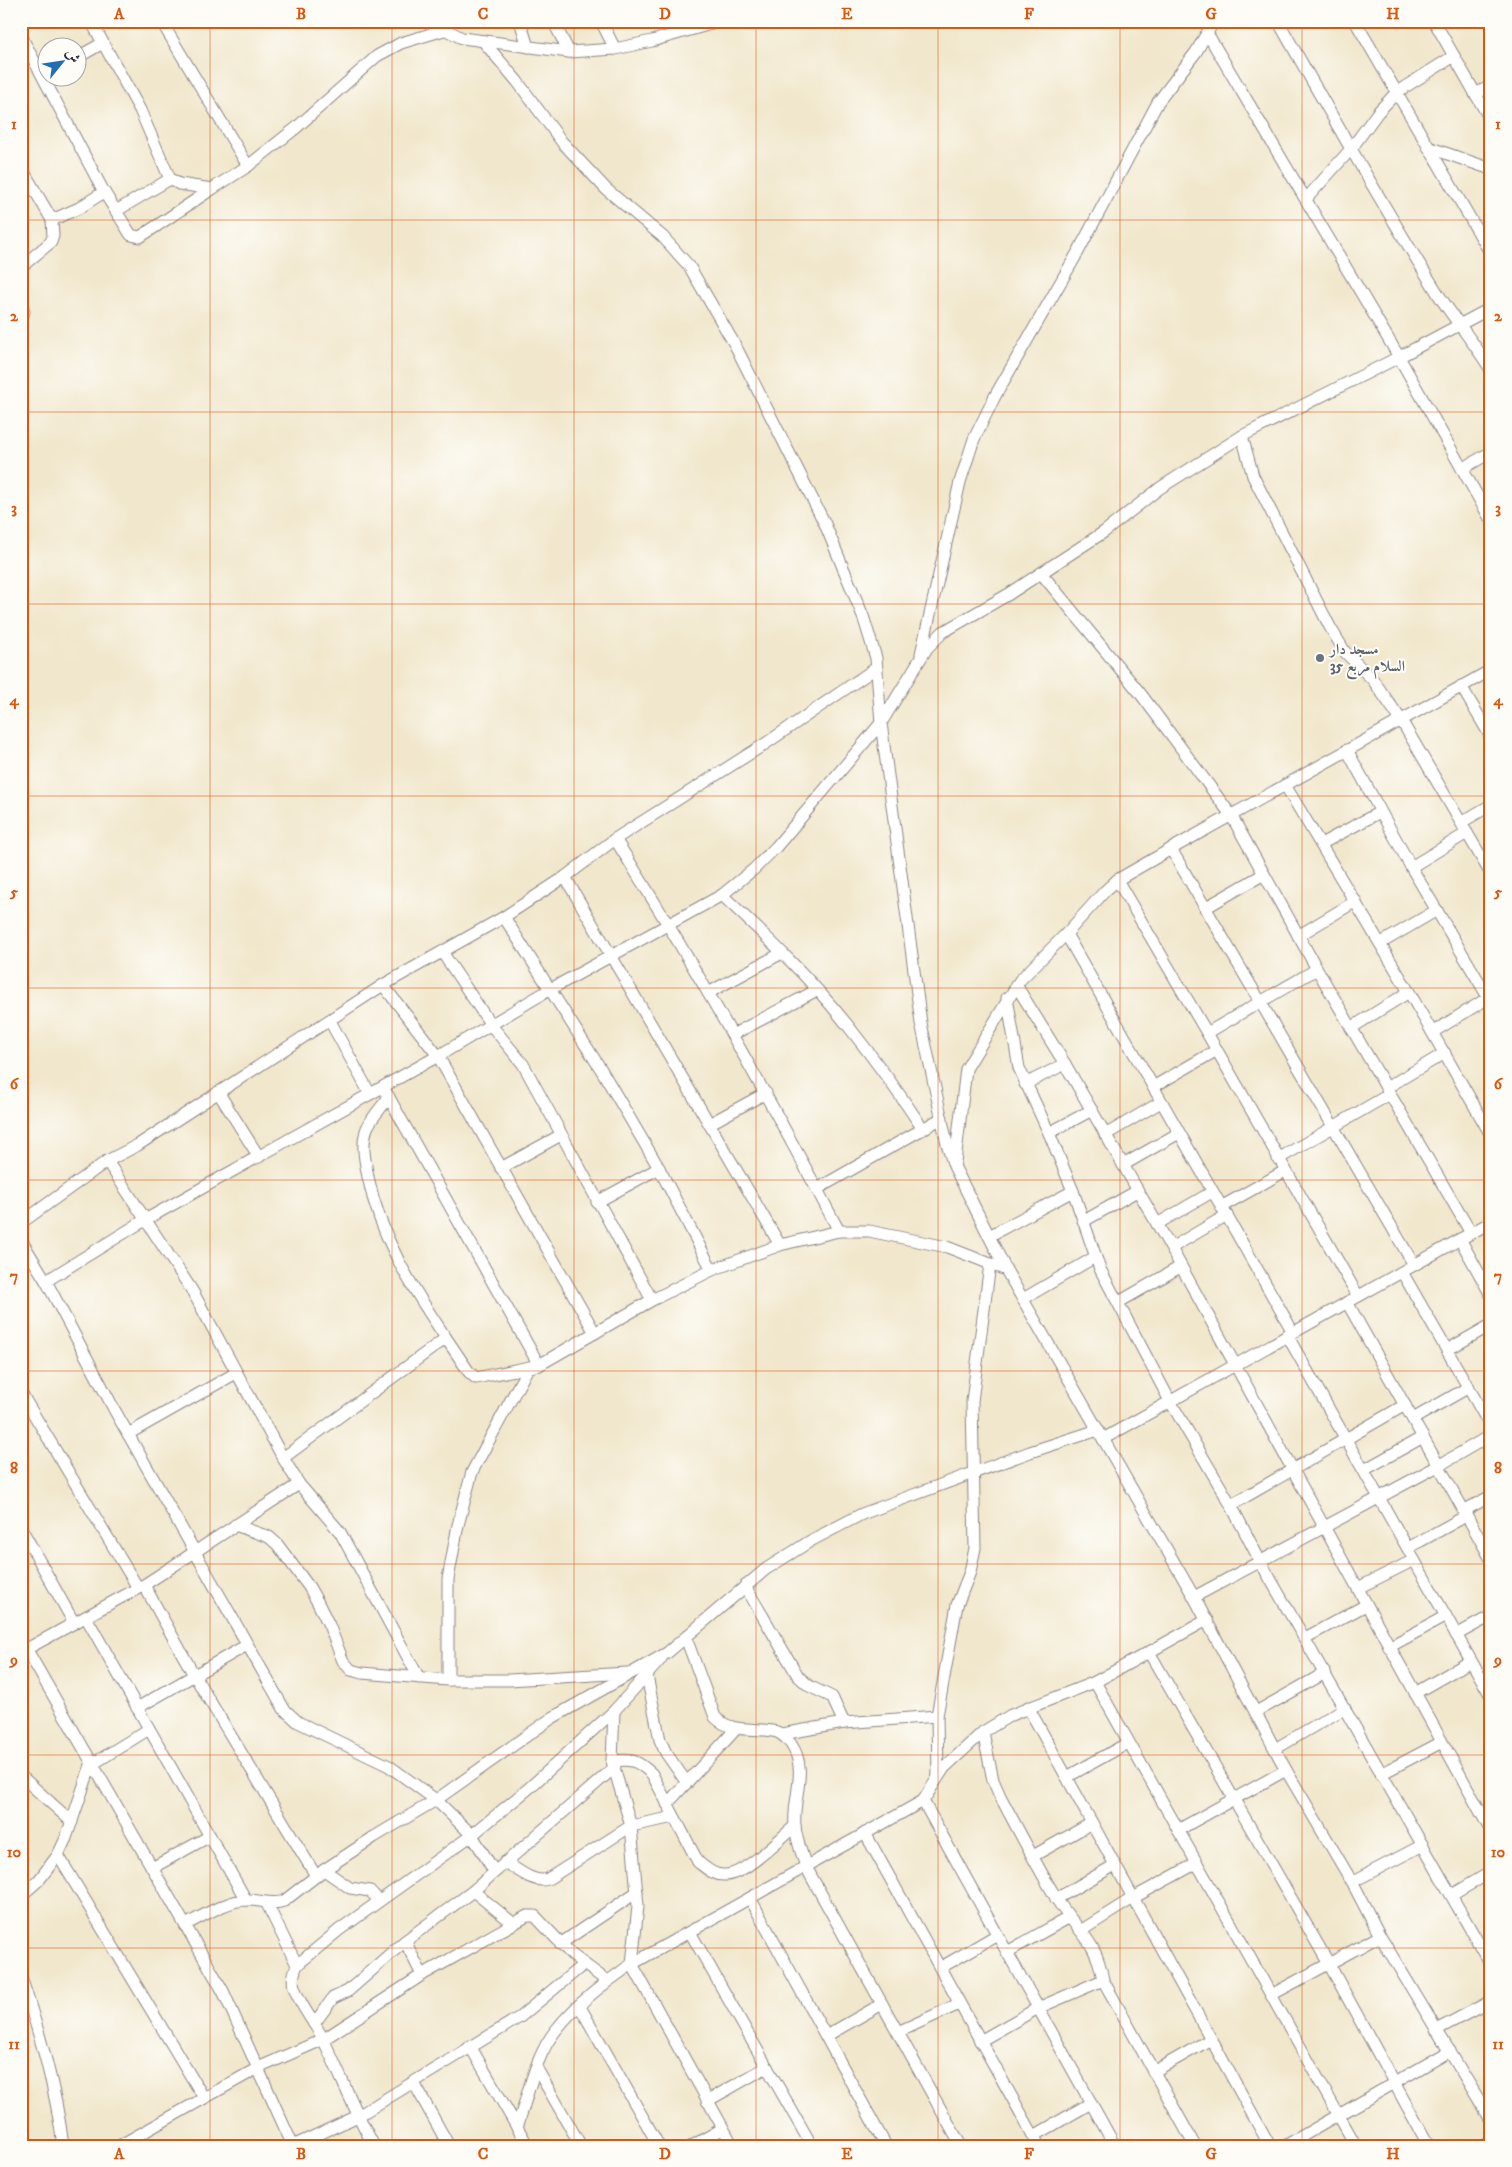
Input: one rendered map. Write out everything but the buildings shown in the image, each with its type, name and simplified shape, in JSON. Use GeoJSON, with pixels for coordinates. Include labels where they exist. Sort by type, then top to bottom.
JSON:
{"type":"FeatureCollection","features":[{"type":"Feature","properties":{"kind":"street"},"geometry":{"type":"LineString","coordinates":[[91,21],[140,110],[170,179],[178,184],[212,189]]}},
{"type":"Feature","properties":{"kind":"street"},"geometry":{"type":"LineString","coordinates":[[161,21],[248,166]]}},
{"type":"Feature","properties":{"kind":"street"},"geometry":{"type":"LineString","coordinates":[[428,21],[446,25],[462,38],[569,52],[615,49],[652,41],[721,21]]}},
{"type":"Feature","properties":{"kind":"street"},"geometry":{"type":"LineString","coordinates":[[520,21],[528,47]]}},
{"type":"Feature","properties":{"kind":"street"},"geometry":{"type":"LineString","coordinates":[[553,21],[569,52]]}},
{"type":"Feature","properties":{"kind":"street"},"geometry":{"type":"LineString","coordinates":[[601,21],[615,49]]}},
{"type":"Feature","properties":{"kind":"street"},"geometry":{"type":"LineString","coordinates":[[919,663],[960,482],[974,439],[996,396],[1078,252],[1158,102],[1196,52],[1214,21]]}},
{"type":"Feature","properties":{"kind":"street"},"geometry":{"type":"LineString","coordinates":[[1278,21],[1435,290],[1491,370]]}},
{"type":"Feature","properties":{"kind":"street"},"geometry":{"type":"LineString","coordinates":[[1355,21],[1491,254]]}},
{"type":"Feature","properties":{"kind":"street"},"geometry":{"type":"LineString","coordinates":[[1434,21],[1491,121]]}},
{"type":"Feature","properties":{"kind":"street"},"geometry":{"type":"LineString","coordinates":[[52,88],[104,192],[130,234],[140,237],[248,166],[296,128],[377,56],[401,43],[446,25]]}},
{"type":"Feature","properties":{"kind":"street"},"geometry":{"type":"LineString","coordinates":[[1207,33],[1399,357],[1491,520]]}},
{"type":"Feature","properties":{"kind":"street"},"geometry":{"type":"LineString","coordinates":[[21,36],[38,63]]}},
{"type":"Feature","properties":{"kind":"street"},"geometry":{"type":"LineString","coordinates":[[483,41],[517,81],[562,142],[606,190],[679,252],[701,283],[774,419],[825,524],[872,642],[881,724],[921,1023],[954,1166],[1006,1270],[1207,1620],[1286,1770],[1352,1882],[1380,1936],[1491,2120]]}},
{"type":"Feature","properties":{"kind":"street"},"geometry":{"type":"LineString","coordinates":[[88,51],[103,43]]}},
{"type":"Feature","properties":{"kind":"street"},"geometry":{"type":"LineString","coordinates":[[1306,199],[1351,149],[1378,112],[1397,92],[1454,56]]}},
{"type":"Feature","properties":{"kind":"street"},"geometry":{"type":"LineString","coordinates":[[1475,94],[1491,86]]}},
{"type":"Feature","properties":{"kind":"street"},"geometry":{"type":"LineString","coordinates":[[1428,147],[1491,169]]}},
{"type":"Feature","properties":{"kind":"street"},"geometry":{"type":"LineString","coordinates":[[21,167],[52,220],[53,236],[51,242],[21,267]]}},
{"type":"Feature","properties":{"kind":"street"},"geometry":{"type":"LineString","coordinates":[[116,211],[170,179]]}},
{"type":"Feature","properties":{"kind":"street"},"geometry":{"type":"LineString","coordinates":[[52,220],[79,208],[104,192]]}},
{"type":"Feature","properties":{"kind":"street"},"geometry":{"type":"LineString","coordinates":[[21,302],[24,312],[21,319]]}},
{"type":"Feature","properties":{"kind":"street"},"geometry":{"type":"LineString","coordinates":[[46,1281],[146,1220],[370,1094],[386,1092],[438,1056],[549,990],[722,895],[754,869],[776,847],[881,724],[927,648],[943,632],[1009,594],[1104,532],[1160,488],[1242,436],[1399,357],[1491,308]]}},
{"type":"Feature","properties":{"kind":"street"},"geometry":{"type":"LineString","coordinates":[[1242,436],[1253,476],[1330,627],[1345,652],[1373,680],[1401,720],[1491,874]]}},
{"type":"Feature","properties":{"kind":"street"},"geometry":{"type":"LineString","coordinates":[[1462,469],[1491,452]]}},
{"type":"Feature","properties":{"kind":"street"},"geometry":{"type":"LineString","coordinates":[[1041,573],[1140,693],[1231,816],[1298,936],[1471,1233]]}},
{"type":"Feature","properties":{"kind":"street"},"geometry":{"type":"LineString","coordinates":[[21,1223],[107,1162],[138,1145],[383,985],[504,917],[565,877],[615,839],[765,744],[876,668]]}},
{"type":"Feature","properties":{"kind":"street"},"geometry":{"type":"LineString","coordinates":[[954,1166],[966,1068],[1016,985],[1066,934],[1104,891],[1117,880],[1171,849],[1491,670]]}},
{"type":"Feature","properties":{"kind":"street"},"geometry":{"type":"LineString","coordinates":[[1462,686],[1491,736]]}},
{"type":"Feature","properties":{"kind":"street"},"geometry":{"type":"LineString","coordinates":[[1347,750],[1411,867],[1490,1000],[1433,1032]]}},
{"type":"Feature","properties":{"kind":"street"},"geometry":{"type":"LineString","coordinates":[[1285,785],[1410,992],[1491,1135]]}},
{"type":"Feature","properties":{"kind":"street"},"geometry":{"type":"LineString","coordinates":[[1411,867],[1491,805]]}},
{"type":"Feature","properties":{"kind":"street"},"geometry":{"type":"LineString","coordinates":[[1321,844],[1380,812]]}},
{"type":"Feature","properties":{"kind":"street"},"geometry":{"type":"LineString","coordinates":[[615,839],[669,924],[766,1093],[840,1231]]}},
{"type":"Feature","properties":{"kind":"street"},"geometry":{"type":"LineString","coordinates":[[1171,849],[1414,1265]]}},
{"type":"Feature","properties":{"kind":"street"},"geometry":{"type":"LineString","coordinates":[[1205,908],[1264,874]]}},
{"type":"Feature","properties":{"kind":"street"},"geometry":{"type":"LineString","coordinates":[[565,877],[780,1245]]}},
{"type":"Feature","properties":{"kind":"street"},"geometry":{"type":"LineString","coordinates":[[1117,880],[1358,1296]]}},
{"type":"Feature","properties":{"kind":"street"},"geometry":{"type":"LineString","coordinates":[[722,895],[817,990],[860,1040],[924,1129]]}},
{"type":"Feature","properties":{"kind":"street"},"geometry":{"type":"LineString","coordinates":[[1298,936],[1356,901]]}},
{"type":"Feature","properties":{"kind":"street"},"geometry":{"type":"LineString","coordinates":[[1381,943],[1437,910]]}},
{"type":"Feature","properties":{"kind":"street"},"geometry":{"type":"LineString","coordinates":[[504,917],[602,1071],[659,1168],[712,1270]]}},
{"type":"Feature","properties":{"kind":"street"},"geometry":{"type":"LineString","coordinates":[[1066,934],[1224,1211],[1378,1498],[1491,1696]]}},
{"type":"Feature","properties":{"kind":"street"},"geometry":{"type":"LineString","coordinates":[[442,952],[491,1025],[523,1064],[652,1300]]}},
{"type":"Feature","properties":{"kind":"street"},"geometry":{"type":"LineString","coordinates":[[708,993],[782,953]]}},
{"type":"Feature","properties":{"kind":"street"},"geometry":{"type":"LineString","coordinates":[[1207,1033],[1317,969]]}},
{"type":"Feature","properties":{"kind":"street"},"geometry":{"type":"LineString","coordinates":[[383,985],[438,1056],[595,1333]]}},
{"type":"Feature","properties":{"kind":"street"},"geometry":{"type":"LineString","coordinates":[[1016,985],[1065,1064],[1171,1248],[1491,1832]]}},
{"type":"Feature","properties":{"kind":"street"},"geometry":{"type":"LineString","coordinates":[[732,1035],[817,990]]}},
{"type":"Feature","properties":{"kind":"street"},"geometry":{"type":"LineString","coordinates":[[1351,1028],[1410,992]]}},
{"type":"Feature","properties":{"kind":"street"},"geometry":{"type":"LineString","coordinates":[[1007,998],[1019,1068],[1073,1191],[1095,1257],[1170,1402],[1491,1965]]}},
{"type":"Feature","properties":{"kind":"street"},"geometry":{"type":"LineString","coordinates":[[330,1021],[370,1094]]}},
{"type":"Feature","properties":{"kind":"street"},"geometry":{"type":"LineString","coordinates":[[1153,1087],[1217,1050]]}},
{"type":"Feature","properties":{"kind":"street"},"geometry":{"type":"LineString","coordinates":[[1278,1159],[1333,1127],[1445,1053]]}},
{"type":"Feature","properties":{"kind":"street"},"geometry":{"type":"LineString","coordinates":[[1025,1084],[1065,1064]]}},
{"type":"Feature","properties":{"kind":"street"},"geometry":{"type":"LineString","coordinates":[[218,1092],[259,1157]]}},
{"type":"Feature","properties":{"kind":"street"},"geometry":{"type":"LineString","coordinates":[[386,1092],[368,1128],[363,1147],[374,1207],[394,1253],[416,1294],[469,1372],[476,1378],[533,1366],[652,1300],[712,1270],[780,1245],[840,1231],[869,1231],[947,1247],[1006,1270]]}},
{"type":"Feature","properties":{"kind":"street"},"geometry":{"type":"LineString","coordinates":[[386,1092],[533,1366]]}},
{"type":"Feature","properties":{"kind":"street"},"geometry":{"type":"LineString","coordinates":[[709,1124],[766,1093]]}},
{"type":"Feature","properties":{"kind":"street"},"geometry":{"type":"LineString","coordinates":[[1106,1135],[1161,1102]]}},
{"type":"Feature","properties":{"kind":"street"},"geometry":{"type":"LineString","coordinates":[[1049,1133],[1092,1110]]}},
{"type":"Feature","properties":{"kind":"street"},"geometry":{"type":"LineString","coordinates":[[817,1189],[942,1118]]}},
{"type":"Feature","properties":{"kind":"street"},"geometry":{"type":"LineString","coordinates":[[1123,1165],[1179,1133]]}},
{"type":"Feature","properties":{"kind":"street"},"geometry":{"type":"LineString","coordinates":[[501,1168],[561,1135]]}},
{"type":"Feature","properties":{"kind":"street"},"geometry":{"type":"LineString","coordinates":[[107,1162],[193,1292],[282,1458],[299,1484],[340,1532],[419,1678]]}},
{"type":"Feature","properties":{"kind":"street"},"geometry":{"type":"LineString","coordinates":[[597,1202],[659,1168]]}},
{"type":"Feature","properties":{"kind":"street"},"geometry":{"type":"LineString","coordinates":[[1171,1248],[1224,1211],[1286,1172]]}},
{"type":"Feature","properties":{"kind":"street"},"geometry":{"type":"LineString","coordinates":[[989,1236],[1073,1191]]}},
{"type":"Feature","properties":{"kind":"street"},"geometry":{"type":"LineString","coordinates":[[1084,1221],[1137,1191]]}},
{"type":"Feature","properties":{"kind":"street"},"geometry":{"type":"LineString","coordinates":[[1157,1224],[1212,1192]]}},
{"type":"Feature","properties":{"kind":"street"},"geometry":{"type":"LineString","coordinates":[[185,1925],[232,1903],[246,1900],[276,1904],[284,1901],[320,1873],[374,1837],[436,1800],[517,1741],[666,1652],[686,1638],[766,1569],[812,1540],[862,1514],[972,1474],[1101,1435],[1170,1402],[1491,1222]]}},
{"type":"Feature","properties":{"kind":"street"},"geometry":{"type":"LineString","coordinates":[[1460,1239],[1491,1294]]}},
{"type":"Feature","properties":{"kind":"street"},"geometry":{"type":"LineString","coordinates":[[21,1240],[46,1281],[128,1434],[284,1709],[298,1722],[376,1759],[436,1800],[472,1835],[494,1871]]}},
{"type":"Feature","properties":{"kind":"street"},"geometry":{"type":"LineString","coordinates":[[1023,1299],[1095,1257]]}},
{"type":"Feature","properties":{"kind":"street"},"geometry":{"type":"LineString","coordinates":[[938,1776],[937,1716],[957,1604],[970,1572],[975,1548],[972,1401],[990,1264]]}},
{"type":"Feature","properties":{"kind":"street"},"geometry":{"type":"LineString","coordinates":[[1119,1302],[1180,1267]]}},
{"type":"Feature","properties":{"kind":"street"},"geometry":{"type":"LineString","coordinates":[[1402,1272],[1489,1421]]}},
{"type":"Feature","properties":{"kind":"street"},"geometry":{"type":"LineString","coordinates":[[1348,1302],[1491,1559]]}},
{"type":"Feature","properties":{"kind":"street"},"geometry":{"type":"LineString","coordinates":[[1447,1350],[1491,1325]]}},
{"type":"Feature","properties":{"kind":"street"},"geometry":{"type":"LineString","coordinates":[[282,1458],[446,1338]]}},
{"type":"Feature","properties":{"kind":"street"},"geometry":{"type":"LineString","coordinates":[[448,1680],[448,1579],[458,1525],[472,1472],[533,1366]]}},
{"type":"Feature","properties":{"kind":"street"},"geometry":{"type":"LineString","coordinates":[[128,1434],[236,1373]]}},
{"type":"Feature","properties":{"kind":"street"},"geometry":{"type":"LineString","coordinates":[[1412,1419],[1469,1387]]}},
{"type":"Feature","properties":{"kind":"street"},"geometry":{"type":"LineString","coordinates":[[21,1392],[194,1675],[320,1873],[350,1888],[370,1892],[379,1901]]}},
{"type":"Feature","properties":{"kind":"street"},"geometry":{"type":"LineString","coordinates":[[1230,1505],[1345,1438],[1405,1406]]}},
{"type":"Feature","properties":{"kind":"street"},"geometry":{"type":"LineString","coordinates":[[1194,1597],[1438,1466],[1491,1435]]}},
{"type":"Feature","properties":{"kind":"street"},"geometry":{"type":"LineString","coordinates":[[1364,1470],[1423,1438]]}},
{"type":"Feature","properties":{"kind":"street"},"geometry":{"type":"LineString","coordinates":[[299,1484],[195,1553],[141,1586],[23,1651],[223,1991],[293,2146],[358,2116],[520,2017],[584,1964]]}},
{"type":"Feature","properties":{"kind":"street"},"geometry":{"type":"LineString","coordinates":[[1408,1548],[1491,1496]]}},
{"type":"Feature","properties":{"kind":"street"},"geometry":{"type":"LineString","coordinates":[[235,1525],[269,1537],[277,1544],[309,1587],[329,1625],[343,1662],[351,1670],[362,1673],[448,1680],[509,1680],[629,1673]]}},
{"type":"Feature","properties":{"kind":"street"},"geometry":{"type":"LineString","coordinates":[[21,1528],[74,1623]]}},
{"type":"Feature","properties":{"kind":"street"},"geometry":{"type":"LineString","coordinates":[[1358,1588],[1414,1560]]}},
{"type":"Feature","properties":{"kind":"street"},"geometry":{"type":"LineString","coordinates":[[744,1586],[798,1676],[810,1686],[832,1697],[844,1723]]}},
{"type":"Feature","properties":{"kind":"street"},"geometry":{"type":"LineString","coordinates":[[1305,1638],[1366,1605]]}},
{"type":"Feature","properties":{"kind":"street"},"geometry":{"type":"LineString","coordinates":[[1389,1648],[1446,1616]]}},
{"type":"Feature","properties":{"kind":"street"},"geometry":{"type":"LineString","coordinates":[[1456,1635],[1491,1616]]}},
{"type":"Feature","properties":{"kind":"street"},"geometry":{"type":"LineString","coordinates":[[86,1617],[246,1900]]}},
{"type":"Feature","properties":{"kind":"street"},"geometry":{"type":"LineString","coordinates":[[517,2127],[545,2049],[555,2030],[579,2005],[607,1981],[632,1964],[922,1801],[944,1768],[983,1732],[1028,1707],[1095,1682],[1207,1620]]}},
{"type":"Feature","properties":{"kind":"street"},"geometry":{"type":"LineString","coordinates":[[686,1638],[716,1717],[727,1727],[782,1734],[844,1723],[937,1716]]}},
{"type":"Feature","properties":{"kind":"street"},"geometry":{"type":"LineString","coordinates":[[137,1708],[248,1645]]}},
{"type":"Feature","properties":{"kind":"street"},"geometry":{"type":"LineString","coordinates":[[374,2146],[358,2116],[324,2039],[301,2005],[293,1985],[293,1973],[297,1965],[326,1940],[472,1835],[528,1789],[614,1711],[666,1652]]}},
{"type":"Feature","properties":{"kind":"street"},"geometry":{"type":"LineString","coordinates":[[1149,1652],[1329,1964],[1429,2146]]}},
{"type":"Feature","properties":{"kind":"street"},"geometry":{"type":"LineString","coordinates":[[1415,1693],[1471,1661]]}},
{"type":"Feature","properties":{"kind":"street"},"geometry":{"type":"LineString","coordinates":[[1256,1712],[1325,1673]]}},
{"type":"Feature","properties":{"kind":"street"},"geometry":{"type":"LineString","coordinates":[[646,1676],[660,1740],[666,1753],[688,1783]]}},
{"type":"Feature","properties":{"kind":"street"},"geometry":{"type":"LineString","coordinates":[[1095,1682],[1356,2146]]}},
{"type":"Feature","properties":{"kind":"street"},"geometry":{"type":"LineString","coordinates":[[1028,1707],[1270,2146]]}},
{"type":"Feature","properties":{"kind":"street"},"geometry":{"type":"LineString","coordinates":[[1275,1749],[1344,1708]]}},
{"type":"Feature","properties":{"kind":"street"},"geometry":{"type":"LineString","coordinates":[[614,1711],[613,1764],[631,1826],[638,1906],[632,1964],[733,2146]]}},
{"type":"Feature","properties":{"kind":"street"},"geometry":{"type":"LineString","coordinates":[[21,1896],[39,1880],[58,1855],[72,1822],[91,1764],[149,1729]]}},
{"type":"Feature","properties":{"kind":"street"},"geometry":{"type":"LineString","coordinates":[[667,1804],[736,1729]]}},
{"type":"Feature","properties":{"kind":"street"},"geometry":{"type":"LineString","coordinates":[[983,1732],[993,1780],[1056,1899],[1068,1918],[1082,1930],[1094,1947],[1104,1980],[1196,2146]]}},
{"type":"Feature","properties":{"kind":"street"},"geometry":{"type":"LineString","coordinates":[[782,1734],[793,1748],[801,1770],[795,1826],[806,1867],[961,2146]]}},
{"type":"Feature","properties":{"kind":"street"},"geometry":{"type":"LineString","coordinates":[[1381,1774],[1442,1742]]}},
{"type":"Feature","properties":{"kind":"street"},"geometry":{"type":"LineString","coordinates":[[1067,1777],[1128,1743]]}},
{"type":"Feature","properties":{"kind":"street"},"geometry":{"type":"LineString","coordinates":[[314,2024],[333,1998],[348,1991],[405,1941],[473,1891],[613,1764],[628,1759],[640,1762],[652,1774],[698,1862],[710,1872],[726,1875],[742,1870],[795,1826]]}},
{"type":"Feature","properties":{"kind":"street"},"geometry":{"type":"LineString","coordinates":[[1178,1830],[1286,1770]]}},
{"type":"Feature","properties":{"kind":"street"},"geometry":{"type":"LineString","coordinates":[[21,1776],[72,1822]]}},
{"type":"Feature","properties":{"kind":"street"},"geometry":{"type":"LineString","coordinates":[[922,1801],[1115,2146]]}},
{"type":"Feature","properties":{"kind":"street"},"geometry":{"type":"LineString","coordinates":[[1480,1810],[1491,1804]]}},
{"type":"Feature","properties":{"kind":"street"},"geometry":{"type":"LineString","coordinates":[[504,1862],[536,1880],[542,1881],[631,1826],[674,1817]]}},
{"type":"Feature","properties":{"kind":"street"},"geometry":{"type":"LineString","coordinates":[[1033,1856],[1092,1823]]}},
{"type":"Feature","properties":{"kind":"street"},"geometry":{"type":"LineString","coordinates":[[865,1833],[1036,2141],[1091,2103]]}},
{"type":"Feature","properties":{"kind":"street"},"geometry":{"type":"LineString","coordinates":[[152,1868],[210,1836]]}},
{"type":"Feature","properties":{"kind":"street"},"geometry":{"type":"LineString","coordinates":[[1352,1882],[1422,1845]]}},
{"type":"Feature","properties":{"kind":"street"},"geometry":{"type":"LineString","coordinates":[[58,1855],[204,2098]]}},
{"type":"Feature","properties":{"kind":"street"},"geometry":{"type":"LineString","coordinates":[[1082,1930],[1133,1898],[1197,1863]]}},
{"type":"Feature","properties":{"kind":"street"},"geometry":{"type":"LineString","coordinates":[[1056,1899],[1115,1865]]}},
{"type":"Feature","properties":{"kind":"street"},"geometry":{"type":"LineString","coordinates":[[1452,1895],[1491,1872]]}},
{"type":"Feature","properties":{"kind":"street"},"geometry":{"type":"LineString","coordinates":[[473,1891],[514,1924]]}},
{"type":"Feature","properties":{"kind":"street"},"geometry":{"type":"LineString","coordinates":[[560,1944],[637,1892]]}},
{"type":"Feature","properties":{"kind":"street"},"geometry":{"type":"LineString","coordinates":[[750,1898],[886,2146]]}},
{"type":"Feature","properties":{"kind":"street"},"geometry":{"type":"LineString","coordinates":[[267,1904],[297,1965]]}},
{"type":"Feature","properties":{"kind":"street"},"geometry":{"type":"LineString","coordinates":[[119,2146],[258,2068],[324,2039],[422,1975],[527,1916],[535,1916],[560,1944],[607,1981]]}},
{"type":"Feature","properties":{"kind":"street"},"geometry":{"type":"LineString","coordinates":[[1007,1952],[1068,1918]]}},
{"type":"Feature","properties":{"kind":"street"},"geometry":{"type":"LineString","coordinates":[[690,1932],[812,2146]]}},
{"type":"Feature","properties":{"kind":"street"},"geometry":{"type":"LineString","coordinates":[[940,1968],[997,1935]]}},
{"type":"Feature","properties":{"kind":"street"},"geometry":{"type":"LineString","coordinates":[[1271,1995],[1380,1936]]}},
{"type":"Feature","properties":{"kind":"street"},"geometry":{"type":"LineString","coordinates":[[1480,1946],[1491,1939]]}},
{"type":"Feature","properties":{"kind":"street"},"geometry":{"type":"LineString","coordinates":[[405,1941],[422,1975]]}},
{"type":"Feature","properties":{"kind":"street"},"geometry":{"type":"LineString","coordinates":[[21,1977],[36,2023],[59,2115],[63,2146]]}},
{"type":"Feature","properties":{"kind":"street"},"geometry":{"type":"LineString","coordinates":[[980,2041],[1038,2008],[1104,1980]]}},
{"type":"Feature","properties":{"kind":"street"},"geometry":{"type":"LineString","coordinates":[[1436,2030],[1491,2001]]}},
{"type":"Feature","properties":{"kind":"street"},"geometry":{"type":"LineString","coordinates":[[826,2036],[882,2004]]}},
{"type":"Feature","properties":{"kind":"street"},"geometry":{"type":"LineString","coordinates":[[898,2032],[959,2004]]}},
{"type":"Feature","properties":{"kind":"street"},"geometry":{"type":"LineString","coordinates":[[579,2005],[660,2146]]}},
{"type":"Feature","properties":{"kind":"street"},"geometry":{"type":"LineString","coordinates":[[1154,2072],[1211,2039]]}},
{"type":"Feature","properties":{"kind":"street"},"geometry":{"type":"LineString","coordinates":[[470,2046],[528,2146]]}},
{"type":"Feature","properties":{"kind":"street"},"geometry":{"type":"LineString","coordinates":[[1285,2146],[1450,2051]]}},
{"type":"Feature","properties":{"kind":"street"},"geometry":{"type":"LineString","coordinates":[[707,2101],[767,2067]]}},
{"type":"Feature","properties":{"kind":"street"},"geometry":{"type":"LineString","coordinates":[[537,2070],[581,2146]]}},
{"type":"Feature","properties":{"kind":"street"},"geometry":{"type":"LineString","coordinates":[[414,2083],[449,2146]]}},
{"type":"Feature","properties":{"kind":"street"},"geometry":{"type":"LineString","coordinates":[[692,2146],[722,2128]]}},
{"type":"Feature","properties":{"kind":"street"},"geometry":{"type":"LineString","coordinates":[[1481,2146],[1491,2140]]}},
{"type":"Feature","properties":{"kind":"place","name":"مسجد دار السلام مربع 35"},"geometry":{"type":"Point","coordinates":[1320,658]}}]}
